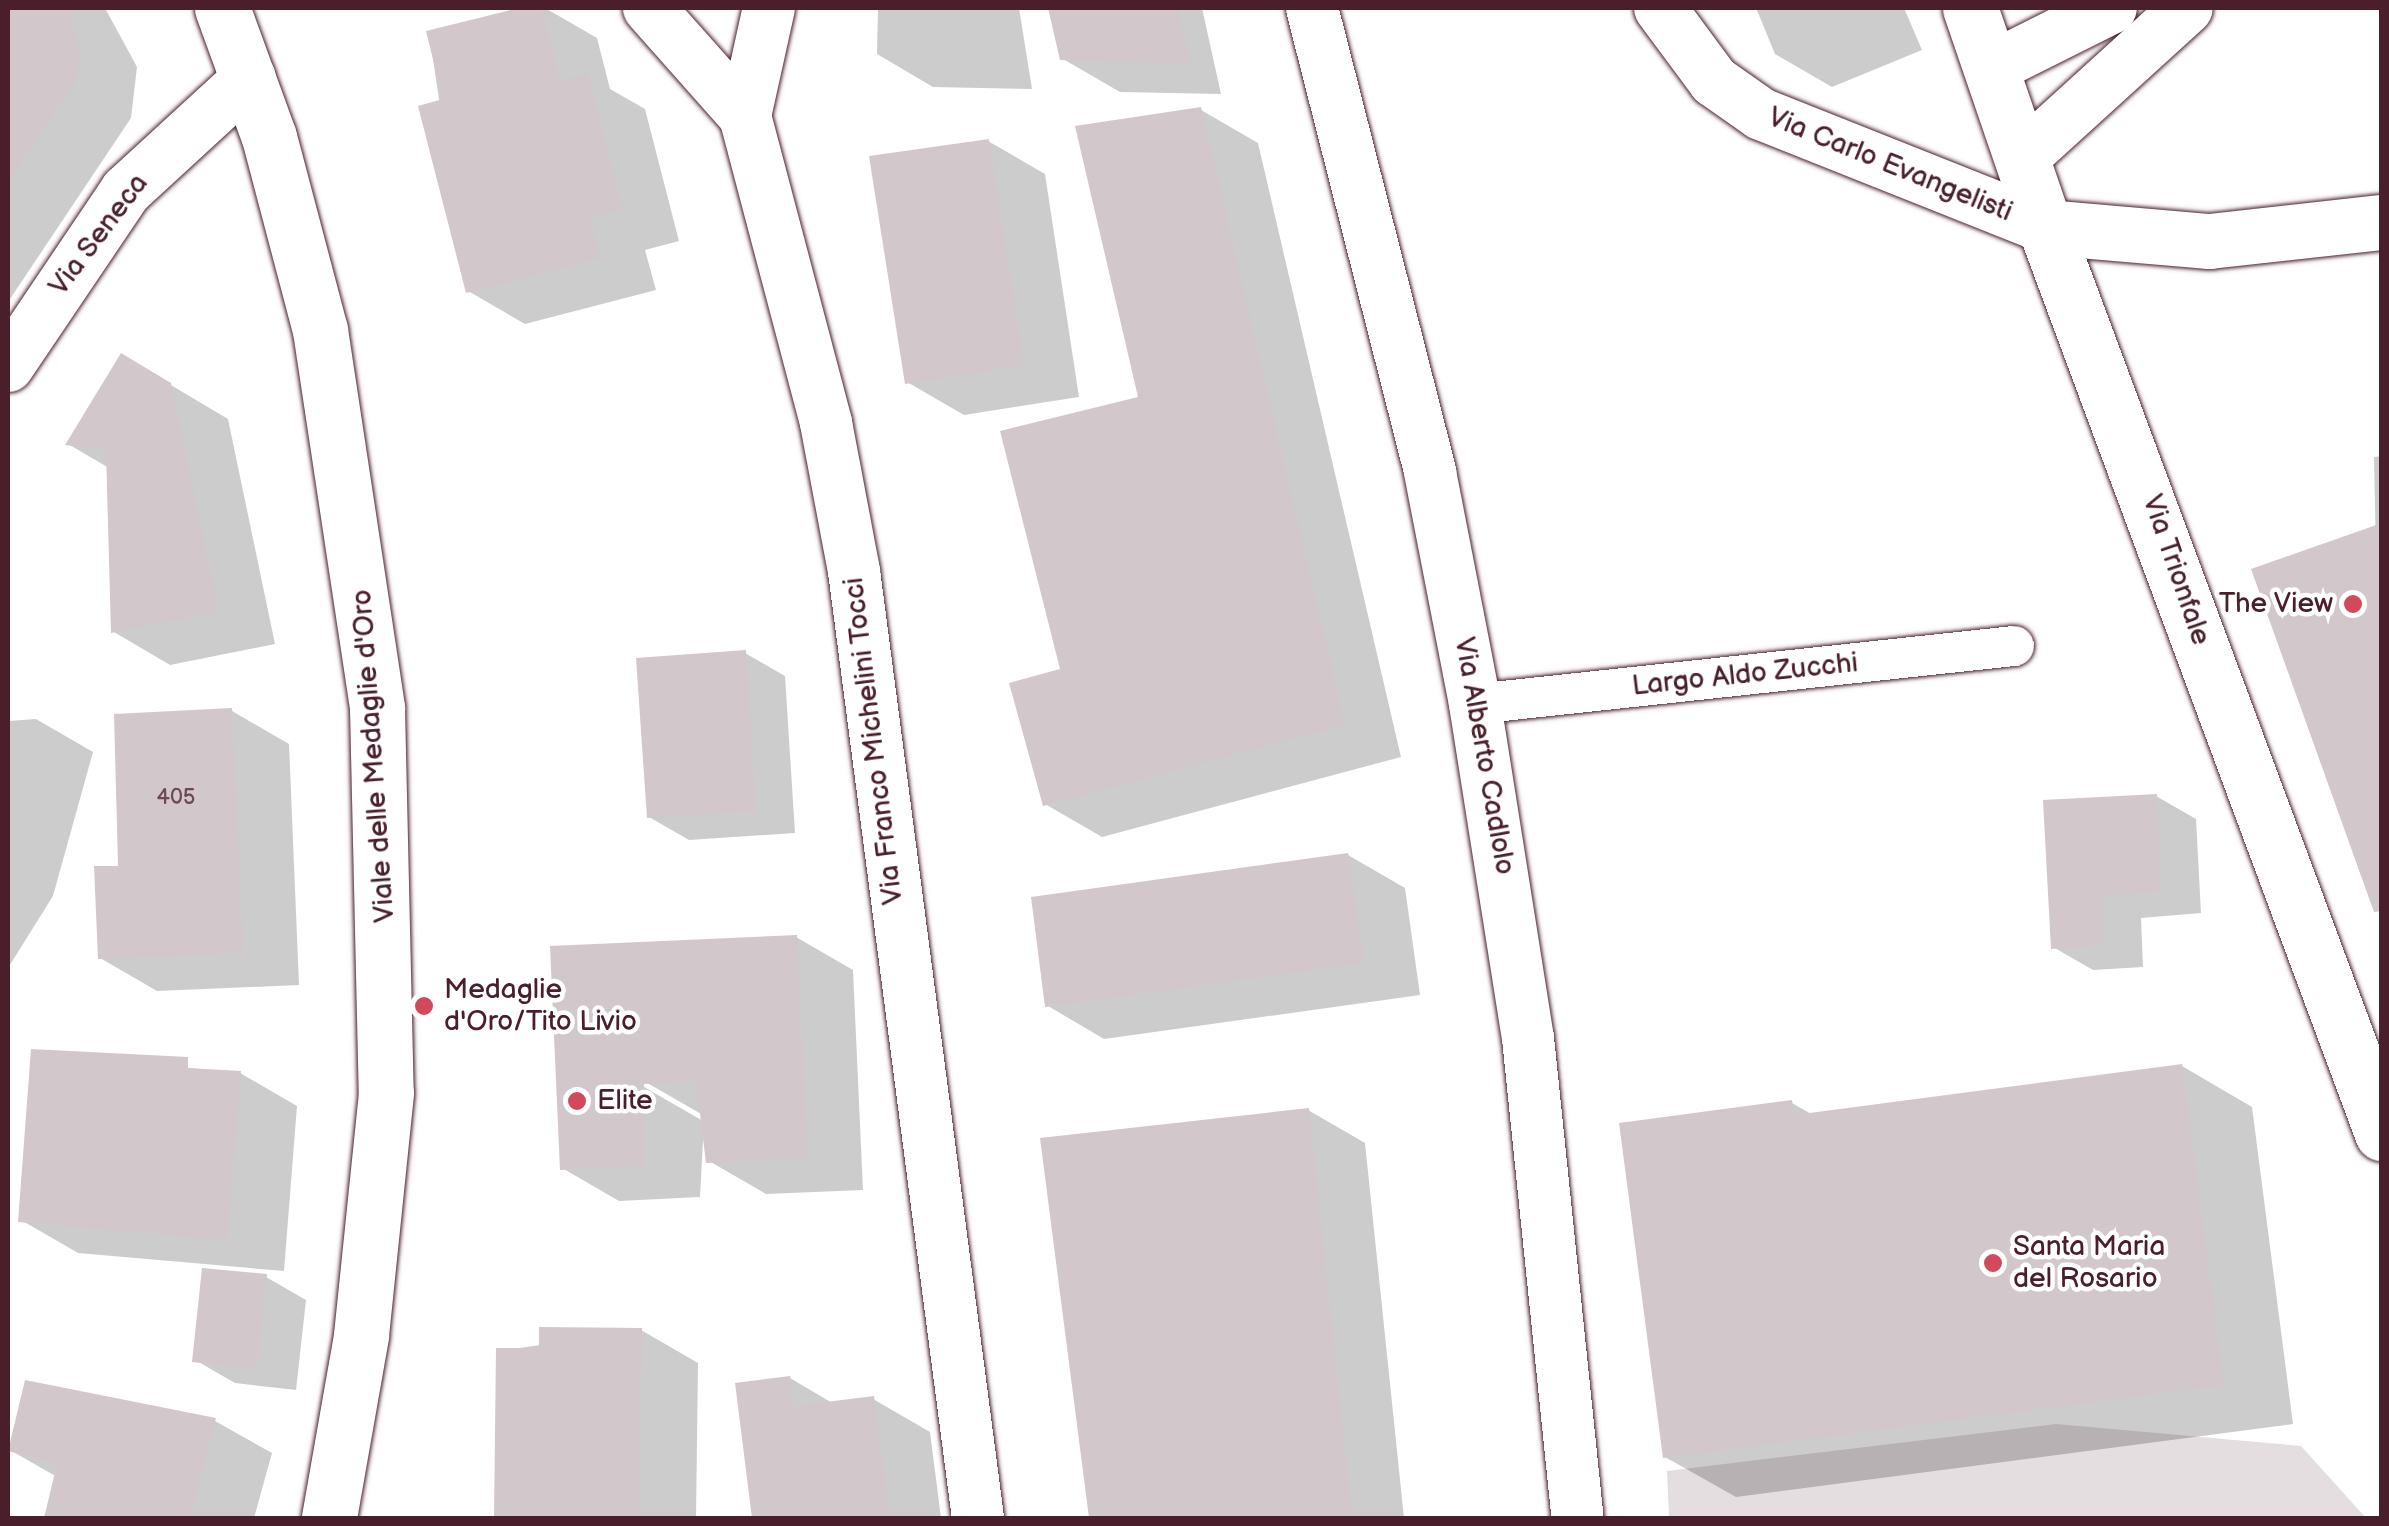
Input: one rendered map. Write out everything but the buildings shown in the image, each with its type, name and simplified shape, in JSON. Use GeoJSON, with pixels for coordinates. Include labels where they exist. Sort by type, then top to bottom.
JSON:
{"type":"FeatureCollection","features":[{"type":"Feature","properties":{"kind":"main road","name":"Viale delle Medaglie d'Oro"},"geometry":{"type":"LineString","coordinates":[[222,8],[250,77],[340,428],[379,748],[386,1093],[335,1512]]}},
{"type":"Feature","properties":{"kind":"main road","name":"Via Trionfale"},"geometry":{"type":"LineString","coordinates":[[1970,8],[2045,227],[2382,1133]]}},
{"type":"Feature","properties":{"kind":"main road"},"geometry":{"type":"LineString","coordinates":[[2045,227],[2208,241],[2382,222]]}},
{"type":"Feature","properties":{"kind":"street","name":"Via Franco Michelini Tocci"},"geometry":{"type":"LineString","coordinates":[[649,8],[745,116],[826,423],[854,571],[978,1518]]}},
{"type":"Feature","properties":{"kind":"street"},"geometry":{"type":"LineString","coordinates":[[745,116],[769,8]]}},
{"type":"Feature","properties":{"kind":"street","name":"Via Alberto Cadlolo"},"geometry":{"type":"LineString","coordinates":[[1312,8],[1430,472],[1476,704],[1528,1038],[1578,1518]]}},
{"type":"Feature","properties":{"kind":"street","name":"Via Carlo Evangelisti"},"geometry":{"type":"LineString","coordinates":[[1660,8],[1714,81],[1761,114],[2045,227]]}},
{"type":"Feature","properties":{"kind":"street"},"geometry":{"type":"LineString","coordinates":[[1991,68],[2112,8]]}},
{"type":"Feature","properties":{"kind":"street"},"geometry":{"type":"LineString","coordinates":[[2021,159],[2187,8]]}},
{"type":"Feature","properties":{"kind":"street","name":"Via Seneca"},"geometry":{"type":"LineString","coordinates":[[8,366],[126,190],[250,77]]}},
{"type":"Feature","properties":{"kind":"street","name":"Largo Aldo Zucchi"},"geometry":{"type":"LineString","coordinates":[[1476,704],[2014,646]]}},
{"type":"Feature","properties":{"kind":"shaded area"},"geometry":{"type":"Polygon","coordinates":[[[2056,1424],[2301,1446],[2366,1518],[1669,1518],[1667,1471],[2056,1424]]]}},
{"type":"Feature","properties":{"kind":"place","name":"The View"},"geometry":{"type":"Point","coordinates":[2353,604]}},
{"type":"Feature","properties":{"kind":"place","name":"Medaglie d'Oro/Tito Livio"},"geometry":{"type":"Point","coordinates":[424,1006]}},
{"type":"Feature","properties":{"kind":"place","name":"Elite"},"geometry":{"type":"Point","coordinates":[577,1101]}},
{"type":"Feature","properties":{"kind":"place","name":"Santa Maria del Rosario"},"geometry":{"type":"Point","coordinates":[1993,1263]}}]}
